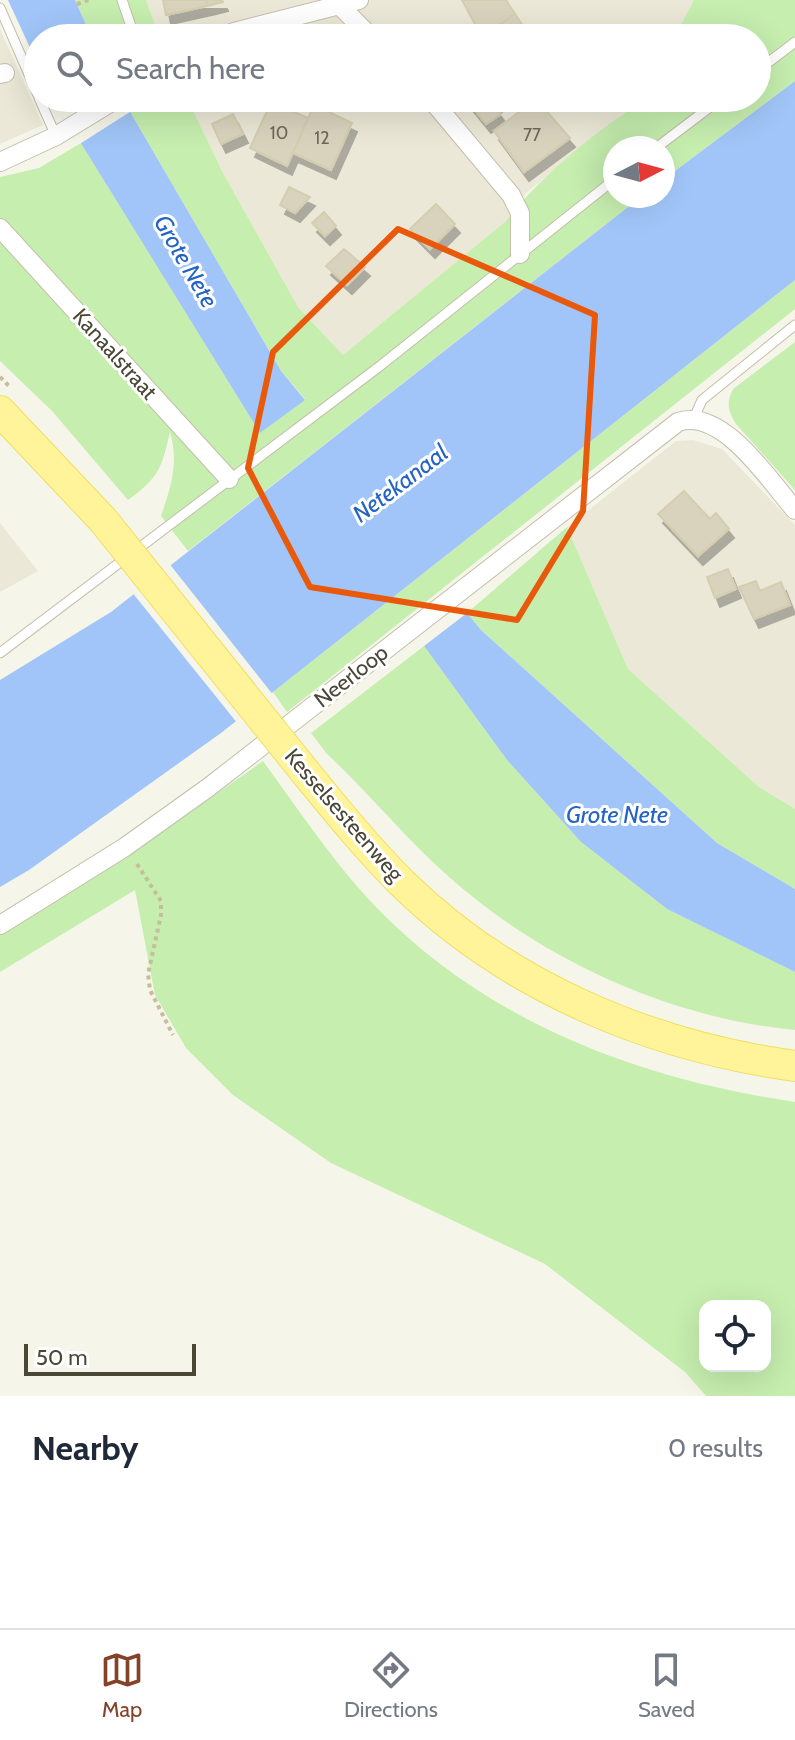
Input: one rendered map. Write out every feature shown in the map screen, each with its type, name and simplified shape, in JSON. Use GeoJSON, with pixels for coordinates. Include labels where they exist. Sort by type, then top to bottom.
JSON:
{"type":"FeatureCollection","features":[{"type":"Feature","properties":{"kind":"main road","name":"Kesselsesteenweg"},"geometry":{"type":"LineString","coordinates":[[0,411],[103,520],[361,841],[405,885],[467,938],[562,997],[658,1035],[740,1057],[795,1066]]}},
{"type":"Feature","properties":{"kind":"street"},"geometry":{"type":"LineString","coordinates":[[267,24],[359,0]]}},
{"type":"Feature","properties":{"kind":"street"},"geometry":{"type":"LineString","coordinates":[[340,6],[358,24]]}},
{"type":"Feature","properties":{"kind":"street"},"geometry":{"type":"LineString","coordinates":[[0,162],[61,133],[95,112]]}},
{"type":"Feature","properties":{"kind":"street"},"geometry":{"type":"LineString","coordinates":[[442,112],[511,195],[520,213],[520,254]]}},
{"type":"Feature","properties":{"kind":"street","name":"Kanaalstraat"},"geometry":{"type":"LineString","coordinates":[[0,228],[229,479]]}},
{"type":"Feature","properties":{"kind":"street"},"geometry":{"type":"LineString","coordinates":[[694,418],[724,432],[795,510]]}},
{"type":"Feature","properties":{"kind":"street","name":"Neerloop"},"geometry":{"type":"LineString","coordinates":[[0,925],[161,822],[668,428],[694,418]]}},
{"type":"Feature","properties":{"kind":"lane"},"geometry":{"type":"LineString","coordinates":[[122,0],[130,24]]}},
{"type":"Feature","properties":{"kind":"lane"},"geometry":{"type":"LineString","coordinates":[[0,8],[24,62]]}},
{"type":"Feature","properties":{"kind":"lane"},"geometry":{"type":"LineString","coordinates":[[771,60],[795,42]]}},
{"type":"Feature","properties":{"kind":"lane"},"geometry":{"type":"LineString","coordinates":[[49,112],[61,133]]}},
{"type":"Feature","properties":{"kind":"lane"},"geometry":{"type":"LineString","coordinates":[[672,136],[704,112]]}},
{"type":"Feature","properties":{"kind":"lane"},"geometry":{"type":"LineString","coordinates":[[0,653],[380,366],[603,188]]}},
{"type":"Feature","properties":{"kind":"lane"},"geometry":{"type":"LineString","coordinates":[[694,418],[702,400],[795,325]]}},
{"type":"Feature","properties":{"kind":"path"},"geometry":{"type":"LineString","coordinates":[[77,4],[89,0]]}},
{"type":"Feature","properties":{"kind":"path"},"geometry":{"type":"LineString","coordinates":[[137,865],[153,887],[162,907],[148,974],[150,990],[173,1035]]}},
{"type":"Feature","properties":{"kind":"highlighted area"},"geometry":{"type":"Polygon","coordinates":[[[398,229],[595,315],[583,511],[517,620],[310,587],[248,468],[273,352],[398,229]]]}},
{"type":"Feature","properties":{"kind":"shaded area"},"geometry":{"type":"Polygon","coordinates":[[[146,0],[694,0],[682,24],[155,24],[146,0]]]}},
{"type":"Feature","properties":{"kind":"shaded area"},"geometry":{"type":"Polygon","coordinates":[[[0,29],[24,83],[24,112],[37,112],[43,125],[0,144],[0,29]]]}},
{"type":"Feature","properties":{"kind":"shaded area"},"geometry":{"type":"Polygon","coordinates":[[[194,112],[632,112],[606,129],[526,193],[506,221],[343,355],[298,307],[223,173],[194,112]]]}},
{"type":"Feature","properties":{"kind":"shaded area"},"geometry":{"type":"Polygon","coordinates":[[[693,440],[722,449],[795,525],[795,809],[759,787],[628,669],[567,527],[676,441],[693,440]]]}},
{"type":"Feature","properties":{"kind":"shaded area"},"geometry":{"type":"Polygon","coordinates":[[[0,523],[38,571],[0,592],[0,523]]]}},
{"type":"Feature","properties":{"kind":"green space"},"geometry":{"type":"Polygon","coordinates":[[[75,0],[146,0],[155,24],[86,24],[75,0]]]}},
{"type":"Feature","properties":{"kind":"green space"},"geometry":{"type":"Polygon","coordinates":[[[694,0],[795,0],[795,81],[771,99],[771,24],[681,24],[694,0]]]}},
{"type":"Feature","properties":{"kind":"green space"},"geometry":{"type":"Polygon","coordinates":[[[130,112],[194,112],[223,173],[298,307],[343,355],[506,221],[534,189],[595,135],[627,112],[754,112],[675,171],[675,136],[603,136],[603,208],[627,208],[188,551],[161,516],[174,465],[170,432],[158,471],[147,485],[128,500],[52,411],[0,361],[0,177],[39,168],[81,143],[260,433],[305,399],[281,371],[130,112]]]}},
{"type":"Feature","properties":{"kind":"green space"},"geometry":{"type":"Polygon","coordinates":[[[795,280],[795,309],[287,712],[273,692],[795,280]]]}},
{"type":"Feature","properties":{"kind":"green space"},"geometry":{"type":"Polygon","coordinates":[[[795,342],[795,490],[736,424],[729,402],[733,389],[795,342]]]}},
{"type":"Feature","properties":{"kind":"green space"},"geometry":{"type":"Polygon","coordinates":[[[567,527],[628,669],[759,787],[795,809],[795,889],[717,843],[481,630],[467,613],[567,527]]]}},
{"type":"Feature","properties":{"kind":"green space"},"geometry":{"type":"Polygon","coordinates":[[[424,646],[507,760],[581,842],[667,909],[795,972],[795,1030],[701,1013],[655,998],[610,980],[524,934],[448,876],[327,754],[311,733],[424,646]]]}},
{"type":"Feature","properties":{"kind":"green space"},"geometry":{"type":"Polygon","coordinates":[[[263,761],[330,853],[374,905],[418,946],[465,982],[515,1013],[568,1039],[623,1060],[679,1078],[795,1102],[795,1396],[706,1396],[685,1372],[545,1264],[331,1163],[233,1095],[186,1048],[155,995],[135,890],[0,972],[0,934],[127,857],[263,761]]]}},
{"type":"Feature","properties":{"kind":"water"},"geometry":{"type":"Polygon","coordinates":[[[8,0],[75,0],[86,24],[24,24],[24,35],[8,0]]]}},
{"type":"Feature","properties":{"kind":"water","name":"Netekanaal"},"geometry":{"type":"Polygon","coordinates":[[[795,81],[795,280],[221,733],[29,870],[0,887],[0,680],[111,612],[627,208],[675,208],[675,171],[754,112],[771,112],[771,99],[795,81]]]}},
{"type":"Feature","properties":{"kind":"water"},"geometry":{"type":"Polygon","coordinates":[[[62,112],[130,112],[281,371],[305,400],[260,433],[62,112]]]}},
{"type":"Feature","properties":{"kind":"water","name":"Grote Nete"},"geometry":{"type":"Polygon","coordinates":[[[467,613],[481,630],[717,843],[795,889],[795,972],[667,909],[581,842],[507,760],[424,646],[467,613]]]}},
{"type":"Feature","properties":{"kind":"pier"},"geometry":{"type":"Polygon","coordinates":[[[60,112],[130,112],[78,145],[60,112]]]}},
{"type":"Feature","properties":{"kind":"pier"},"geometry":{"type":"Polygon","coordinates":[[[168,562],[274,696],[238,724],[131,591],[168,562]]]}},
{"type":"Feature","properties":{"kind":"building"},"geometry":{"type":"Polygon","coordinates":[[[163,0],[206,0],[207,6],[166,15],[163,0]]]}},
{"type":"Feature","properties":{"kind":"building"},"geometry":{"type":"Polygon","coordinates":[[[206,0],[222,0],[223,2],[207,6],[206,0]]]}},
{"type":"Feature","properties":{"kind":"building"},"geometry":{"type":"Polygon","coordinates":[[[462,0],[506,0],[515,14],[501,24],[475,24],[462,0]]]}},
{"type":"Feature","properties":{"kind":"building"},"geometry":{"type":"Polygon","coordinates":[[[515,14],[522,24],[501,24],[515,14]]]}},
{"type":"Feature","properties":{"kind":"building"},"geometry":{"type":"Polygon","coordinates":[[[266,112],[294,112],[308,118],[287,166],[250,148],[266,112]]]}},
{"type":"Feature","properties":{"kind":"building"},"geometry":{"type":"Polygon","coordinates":[[[311,112],[329,112],[352,123],[331,170],[293,153],[311,112]]]}},
{"type":"Feature","properties":{"kind":"building"},"geometry":{"type":"Polygon","coordinates":[[[476,112],[501,114],[486,124],[476,112]]]}},
{"type":"Feature","properties":{"kind":"building"},"geometry":{"type":"Polygon","coordinates":[[[519,112],[547,112],[570,138],[524,172],[494,131],[519,112]]]}},
{"type":"Feature","properties":{"kind":"building"},"geometry":{"type":"Polygon","coordinates":[[[233,114],[243,134],[221,144],[212,124],[233,114]]]}},
{"type":"Feature","properties":{"kind":"building"},"geometry":{"type":"Polygon","coordinates":[[[289,187],[310,197],[295,213],[280,205],[289,187]]]}},
{"type":"Feature","properties":{"kind":"building"},"geometry":{"type":"Polygon","coordinates":[[[436,204],[455,224],[430,249],[410,229],[436,204]]]}},
{"type":"Feature","properties":{"kind":"building"},"geometry":{"type":"Polygon","coordinates":[[[324,212],[336,226],[325,236],[312,223],[324,212]]]}},
{"type":"Feature","properties":{"kind":"building"},"geometry":{"type":"Polygon","coordinates":[[[344,249],[365,267],[347,285],[326,266],[344,249]]]}},
{"type":"Feature","properties":{"kind":"building"},"geometry":{"type":"Polygon","coordinates":[[[684,491],[710,519],[716,513],[729,529],[698,556],[658,514],[684,491]]]}},
{"type":"Feature","properties":{"kind":"building"},"geometry":{"type":"Polygon","coordinates":[[[728,569],[736,589],[715,598],[707,577],[728,569]]]}},
{"type":"Feature","properties":{"kind":"building"},"geometry":{"type":"Polygon","coordinates":[[[756,581],[760,591],[781,582],[790,605],[754,619],[739,587],[756,581]]]}}]}
